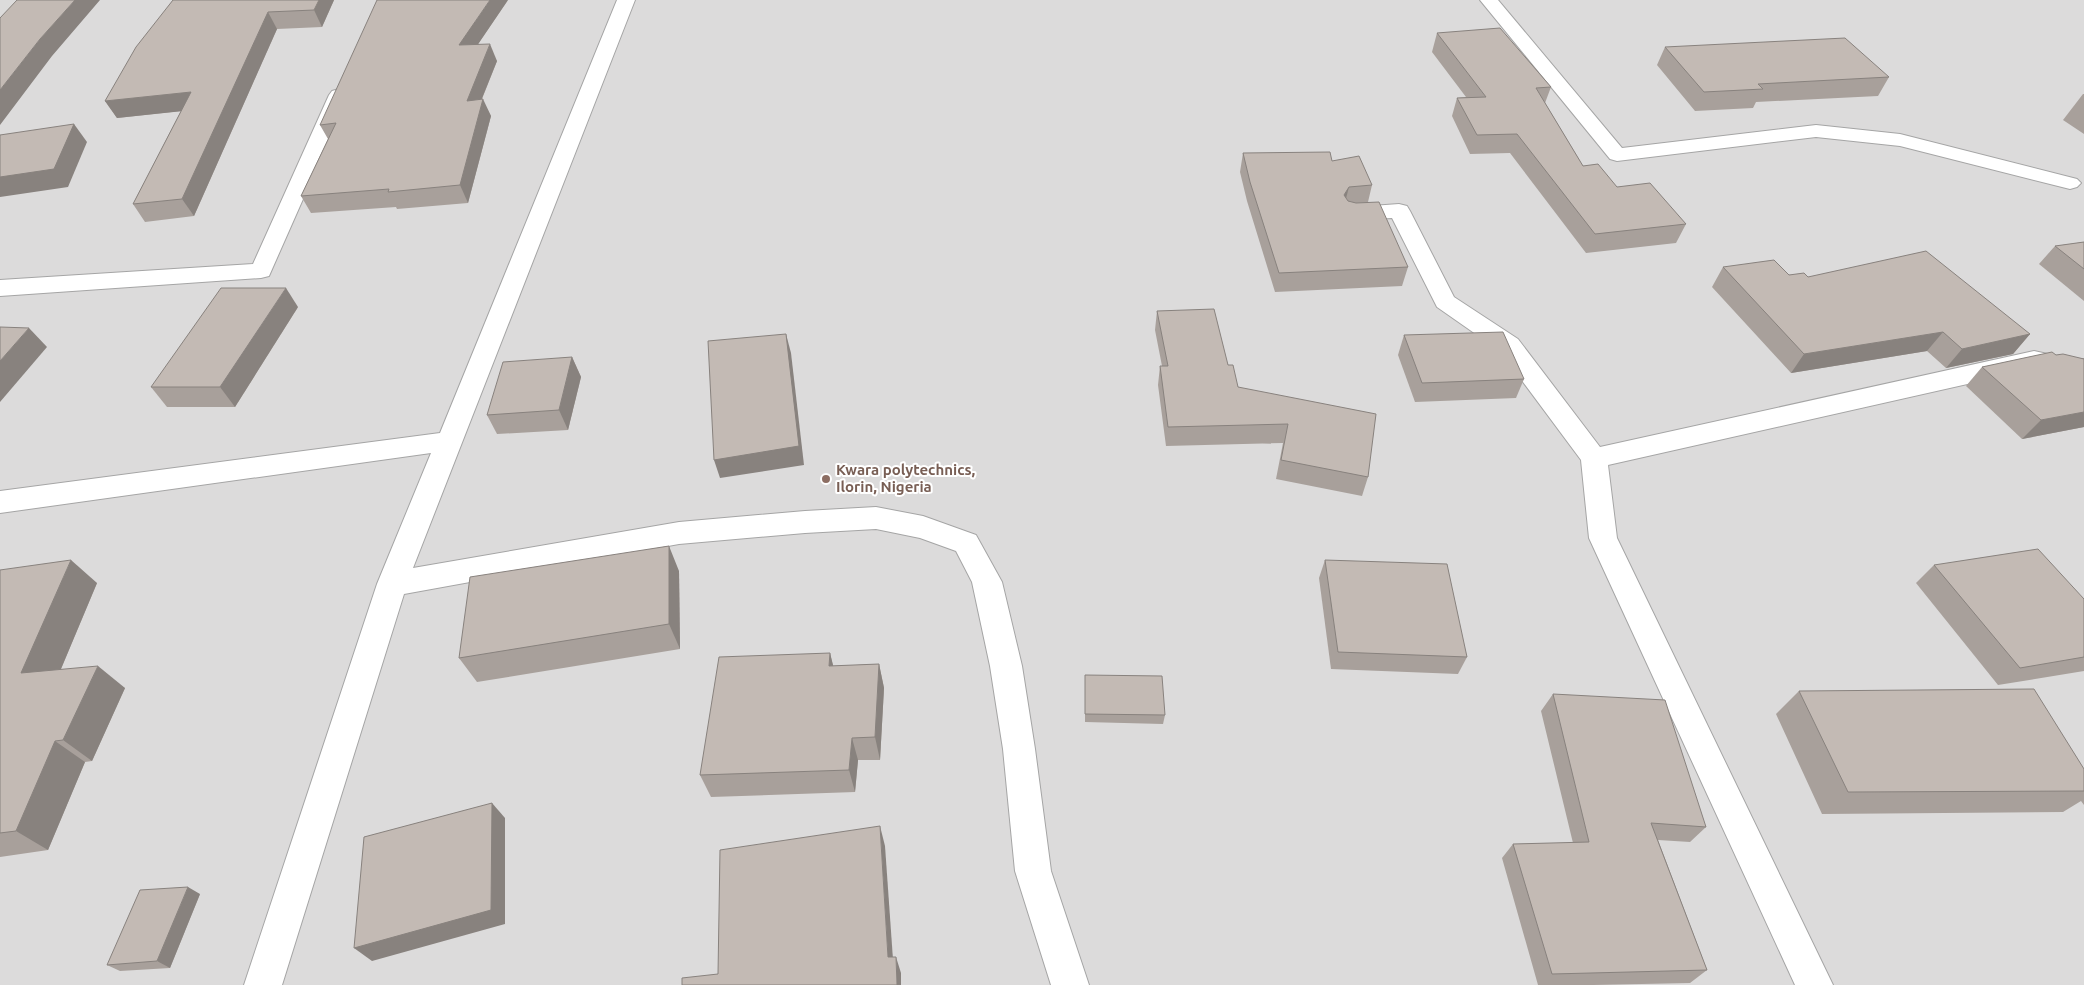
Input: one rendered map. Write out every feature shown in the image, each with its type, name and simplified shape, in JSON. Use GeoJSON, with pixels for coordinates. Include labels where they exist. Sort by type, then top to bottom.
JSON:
{"type":"FeatureCollection","features":[{"type":"Feature","properties":{"kind":"street"},"geometry":{"type":"LineString","coordinates":[[263,985],[392,584],[626,0]]}},
{"type":"Feature","properties":{"kind":"street"},"geometry":{"type":"LineString","coordinates":[[1489,0],[1617,155],[1816,131],[1900,140],[2070,183]]}},
{"type":"Feature","properties":{"kind":"street"},"geometry":{"type":"LineString","coordinates":[[0,288],[261,271],[345,81]]}},
{"type":"Feature","properties":{"kind":"street"},"geometry":{"type":"LineString","coordinates":[[1352,212],[1399,211],[1445,302],[1509,345],[1594,458],[1603,538],[1814,985]]}},
{"type":"Feature","properties":{"kind":"street"},"geometry":{"type":"LineString","coordinates":[[1594,458],[2034,360],[2075,369],[2084,368]]}},
{"type":"Feature","properties":{"kind":"street"},"geometry":{"type":"LineString","coordinates":[[0,502],[450,440]]}},
{"type":"Feature","properties":{"kind":"street"},"geometry":{"type":"LineString","coordinates":[[392,584],[679,533],[805,522],[876,518],[923,527],[966,542],[989,592],[1006,666],[1019,749],[1033,871],[1070,985]]}},
{"type":"Feature","properties":{"kind":"shaded area"},"geometry":{"type":"Polygon","coordinates":[[[0,0],[2084,0],[2084,985],[0,985],[0,0]]]}},
{"type":"Feature","properties":{"kind":"building"},"geometry":{"type":"Polygon","coordinates":[[[17,0],[75,0],[40,39],[0,90],[0,18],[17,0]]]}},
{"type":"Feature","properties":{"kind":"building"},"geometry":{"type":"Polygon","coordinates":[[[173,0],[319,0],[314,10],[268,12],[182,199],[133,204],[191,92],[105,101],[136,47],[173,0]]]}},
{"type":"Feature","properties":{"kind":"building"},"geometry":{"type":"Polygon","coordinates":[[[377,0],[490,0],[459,45],[490,44],[467,101],[483,99],[460,185],[388,192],[389,189],[301,196],[336,123],[320,125],[377,0]]]}},
{"type":"Feature","properties":{"kind":"building"},"geometry":{"type":"Polygon","coordinates":[[[1500,28],[1551,87],[1536,88],[1583,166],[1598,164],[1617,187],[1650,183],[1686,224],[1595,234],[1517,134],[1477,135],[1457,98],[1486,97],[1437,33],[1500,28]]]}},
{"type":"Feature","properties":{"kind":"building"},"geometry":{"type":"Polygon","coordinates":[[[1845,38],[1889,77],[1758,84],[1763,89],[1704,92],[1665,47],[1845,38]]]}},
{"type":"Feature","properties":{"kind":"building"},"geometry":{"type":"Polygon","coordinates":[[[74,124],[54,169],[0,177],[0,135],[74,124]]]}},
{"type":"Feature","properties":{"kind":"building"},"geometry":{"type":"Polygon","coordinates":[[[1330,152],[1332,161],[1359,156],[1372,185],[1349,187],[1344,195],[1348,201],[1356,203],[1379,202],[1408,267],[1279,273],[1250,182],[1243,153],[1330,152]]]}},
{"type":"Feature","properties":{"kind":"building"},"geometry":{"type":"Polygon","coordinates":[[[2084,242],[2084,269],[2055,246],[2084,242]]]}},
{"type":"Feature","properties":{"kind":"building"},"geometry":{"type":"Polygon","coordinates":[[[1926,251],[2030,334],[1962,349],[1943,332],[1804,354],[1723,267],[1774,260],[1789,275],[1804,273],[1808,277],[1926,251]]]}},
{"type":"Feature","properties":{"kind":"building"},"geometry":{"type":"Polygon","coordinates":[[[221,288],[286,288],[220,387],[151,387],[221,288]]]}},
{"type":"Feature","properties":{"kind":"building"},"geometry":{"type":"Polygon","coordinates":[[[1214,309],[1228,365],[1233,365],[1238,387],[1376,414],[1368,477],[1281,460],[1288,424],[1168,427],[1160,366],[1168,366],[1157,311],[1214,309]]]}},
{"type":"Feature","properties":{"kind":"building"},"geometry":{"type":"Polygon","coordinates":[[[0,327],[29,328],[0,361],[0,327]]]}},
{"type":"Feature","properties":{"kind":"building"},"geometry":{"type":"Polygon","coordinates":[[[1503,332],[1524,379],[1422,383],[1404,335],[1503,332]]]}},
{"type":"Feature","properties":{"kind":"building"},"geometry":{"type":"Polygon","coordinates":[[[786,334],[799,446],[714,460],[708,341],[786,334]]]}},
{"type":"Feature","properties":{"kind":"building"},"geometry":{"type":"Polygon","coordinates":[[[2052,352],[2056,355],[2063,354],[2084,359],[2084,412],[2041,420],[1982,367],[2052,352]]]}},
{"type":"Feature","properties":{"kind":"building"},"geometry":{"type":"Polygon","coordinates":[[[572,357],[559,410],[487,415],[503,362],[572,357]]]}},
{"type":"Feature","properties":{"kind":"building"},"geometry":{"type":"Polygon","coordinates":[[[669,546],[669,624],[459,658],[470,577],[669,546]]]}},
{"type":"Feature","properties":{"kind":"building"},"geometry":{"type":"Polygon","coordinates":[[[2038,549],[2084,599],[2084,657],[2020,668],[1934,565],[2038,549]]]}},
{"type":"Feature","properties":{"kind":"building"},"geometry":{"type":"Polygon","coordinates":[[[71,560],[21,673],[98,666],[63,740],[55,741],[16,831],[0,833],[0,570],[71,560]]]}},
{"type":"Feature","properties":{"kind":"building"},"geometry":{"type":"Polygon","coordinates":[[[1325,560],[1447,564],[1467,657],[1338,652],[1325,560]]]}},
{"type":"Feature","properties":{"kind":"building"},"geometry":{"type":"Polygon","coordinates":[[[830,653],[829,666],[879,664],[875,737],[852,738],[849,770],[700,775],[719,657],[830,653]]]}},
{"type":"Feature","properties":{"kind":"building"},"geometry":{"type":"Polygon","coordinates":[[[1085,675],[1162,676],[1165,715],[1085,714],[1085,675]]]}},
{"type":"Feature","properties":{"kind":"building"},"geometry":{"type":"Polygon","coordinates":[[[2034,689],[2084,769],[2084,791],[1848,792],[1799,691],[2034,689]]]}},
{"type":"Feature","properties":{"kind":"building"},"geometry":{"type":"Polygon","coordinates":[[[1553,694],[1665,700],[1706,827],[1651,823],[1707,970],[1552,974],[1513,844],[1589,842],[1553,694]]]}},
{"type":"Feature","properties":{"kind":"building"},"geometry":{"type":"Polygon","coordinates":[[[492,803],[491,910],[354,948],[364,837],[492,803]]]}},
{"type":"Feature","properties":{"kind":"building"},"geometry":{"type":"Polygon","coordinates":[[[880,826],[888,957],[896,957],[897,985],[682,985],[682,978],[718,974],[720,850],[880,826]]]}},
{"type":"Feature","properties":{"kind":"building"},"geometry":{"type":"Polygon","coordinates":[[[188,887],[157,961],[107,965],[140,890],[188,887]]]}},
{"type":"Feature","properties":{"kind":"place","name":"Kwara polytechnics, Ilorin, Nigeria"},"geometry":{"type":"Point","coordinates":[826,479]}}]}
